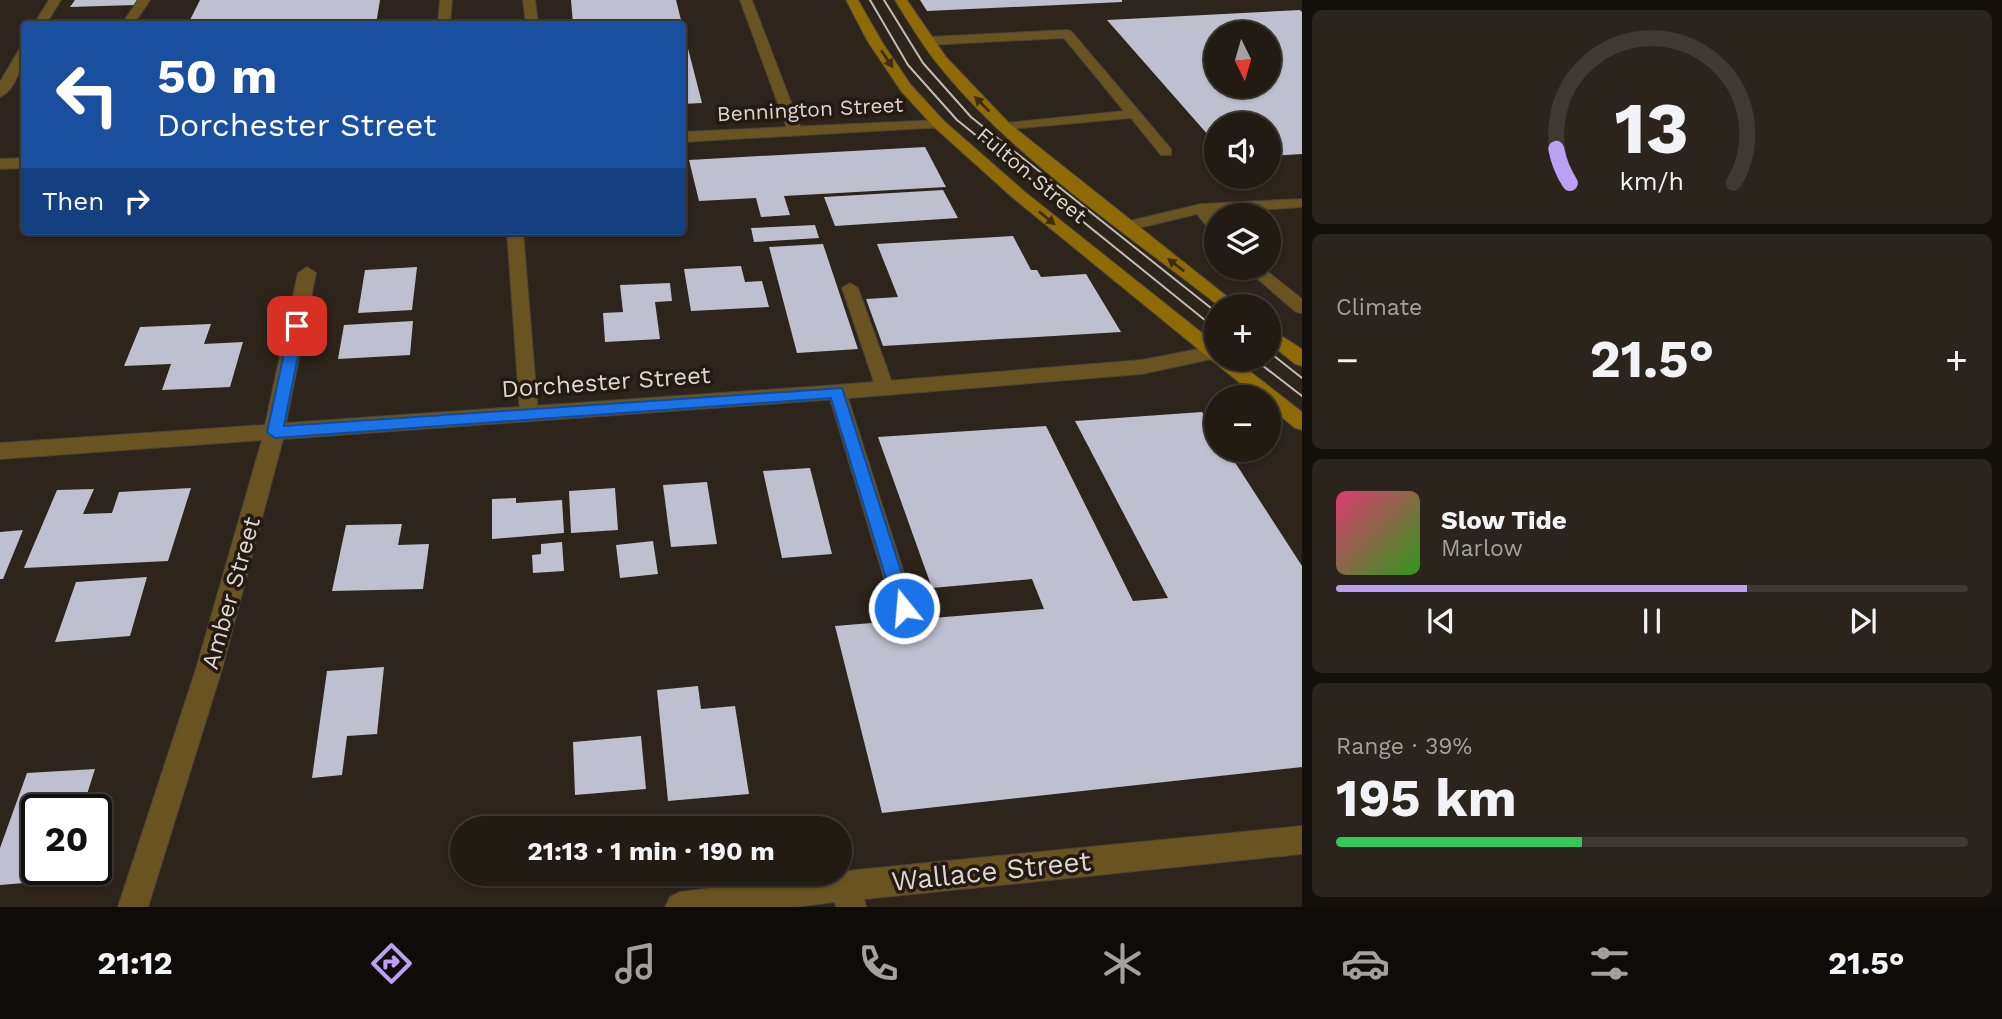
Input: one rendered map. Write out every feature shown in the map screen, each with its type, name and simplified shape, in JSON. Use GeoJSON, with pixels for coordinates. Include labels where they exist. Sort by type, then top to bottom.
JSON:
{"type":"FeatureCollection","features":[{"type":"Feature","properties":{"kind":"main road","name":"Fulton Street"},"geometry":{"type":"LineString","coordinates":[[852,0],[875,42],[906,88],[939,124],[1019,195],[1204,344]]}},
{"type":"Feature","properties":{"kind":"main road","name":"Fulton Street"},"geometry":{"type":"LineString","coordinates":[[901,0],[960,82],[1004,127],[1214,294]]}},
{"type":"Feature","properties":{"kind":"main road"},"geometry":{"type":"LineString","coordinates":[[1281,343],[1302,359]]}},
{"type":"Feature","properties":{"kind":"main road","name":"Fulton Street"},"geometry":{"type":"LineString","coordinates":[[1238,371],[1302,423]]}},
{"type":"Feature","properties":{"kind":"street","name":"Bennington Street"},"geometry":{"type":"LineString","coordinates":[[686,137],[939,124]]}},
{"type":"Feature","properties":{"kind":"street"},"geometry":{"type":"LineString","coordinates":[[0,164],[21,163]]}},
{"type":"Feature","properties":{"kind":"street","name":"Amber Street"},"geometry":{"type":"LineString","coordinates":[[133,907],[209,669],[275,432],[307,273]]}},
{"type":"Feature","properties":{"kind":"street","name":"Dorchester Street"},"geometry":{"type":"LineString","coordinates":[[0,451],[837,392],[1142,367],[1204,357]]}},
{"type":"Feature","properties":{"kind":"street","name":"Wallace Street"},"geometry":{"type":"LineString","coordinates":[[680,907],[848,897],[1302,840]]}},
{"type":"Feature","properties":{"kind":"lane"},"geometry":{"type":"LineString","coordinates":[[42,21],[55,0]]}},
{"type":"Feature","properties":{"kind":"lane"},"geometry":{"type":"LineString","coordinates":[[130,21],[144,0]]}},
{"type":"Feature","properties":{"kind":"lane"},"geometry":{"type":"LineString","coordinates":[[444,21],[446,0]]}},
{"type":"Feature","properties":{"kind":"lane"},"geometry":{"type":"LineString","coordinates":[[529,0],[532,21]]}},
{"type":"Feature","properties":{"kind":"lane"},"geometry":{"type":"LineString","coordinates":[[746,0],[795,131]]}},
{"type":"Feature","properties":{"kind":"lane"},"geometry":{"type":"LineString","coordinates":[[928,41],[1067,34],[1166,152]]}},
{"type":"Feature","properties":{"kind":"lane"},"geometry":{"type":"LineString","coordinates":[[0,91],[21,56]]}},
{"type":"Feature","properties":{"kind":"lane"},"geometry":{"type":"LineString","coordinates":[[1004,127],[1134,114]]}},
{"type":"Feature","properties":{"kind":"lane"},"geometry":{"type":"LineString","coordinates":[[1126,226],[1201,209],[1302,203]]}},
{"type":"Feature","properties":{"kind":"lane"},"geometry":{"type":"LineString","coordinates":[[1201,209],[1204,213]]}},
{"type":"Feature","properties":{"kind":"lane"},"geometry":{"type":"LineString","coordinates":[[515,235],[529,414]]}},
{"type":"Feature","properties":{"kind":"lane"},"geometry":{"type":"LineString","coordinates":[[1268,280],[1302,308]]}},
{"type":"Feature","properties":{"kind":"lane"},"geometry":{"type":"LineString","coordinates":[[850,288],[885,388]]}},
{"type":"Feature","properties":{"kind":"lane"},"geometry":{"type":"LineString","coordinates":[[837,392],[904,608]]}},
{"type":"Feature","properties":{"kind":"building"},"geometry":{"type":"Polygon","coordinates":[[[75,0],[138,0],[135,5],[70,7],[75,0]]]}},
{"type":"Feature","properties":{"kind":"building"},"geometry":{"type":"Polygon","coordinates":[[[200,0],[380,0],[376,21],[190,21],[200,0]]]}},
{"type":"Feature","properties":{"kind":"building"},"geometry":{"type":"Polygon","coordinates":[[[571,0],[676,0],[681,21],[573,21],[571,0]]]}},
{"type":"Feature","properties":{"kind":"building"},"geometry":{"type":"Polygon","coordinates":[[[920,0],[1122,0],[1122,2],[927,11],[920,0]]]}},
{"type":"Feature","properties":{"kind":"building"},"geometry":{"type":"Polygon","coordinates":[[[1300,10],[1302,154],[1281,155],[1281,112],[1204,112],[1204,130],[1107,20],[1300,10]]]}},
{"type":"Feature","properties":{"kind":"building"},"geometry":{"type":"Polygon","coordinates":[[[686,41],[702,103],[686,104],[686,41]]]}},
{"type":"Feature","properties":{"kind":"building"},"geometry":{"type":"Polygon","coordinates":[[[925,147],[946,187],[784,196],[790,215],[761,217],[756,198],[699,201],[689,160],[925,147]]]}},
{"type":"Feature","properties":{"kind":"building"},"geometry":{"type":"Polygon","coordinates":[[[943,190],[958,218],[835,226],[824,197],[943,190]]]}},
{"type":"Feature","properties":{"kind":"building"},"geometry":{"type":"Polygon","coordinates":[[[815,225],[819,238],[754,242],[751,228],[815,225]]]}},
{"type":"Feature","properties":{"kind":"building"},"geometry":{"type":"Polygon","coordinates":[[[1013,236],[1031,270],[1037,270],[1041,277],[1086,274],[1121,332],[883,346],[866,299],[898,297],[877,244],[1013,236]]]}},
{"type":"Feature","properties":{"kind":"building"},"geometry":{"type":"Polygon","coordinates":[[[823,244],[858,349],[797,353],[769,247],[823,244]]]}},
{"type":"Feature","properties":{"kind":"building"},"geometry":{"type":"Polygon","coordinates":[[[741,266],[745,282],[762,281],[769,307],[691,311],[684,269],[741,266]]]}},
{"type":"Feature","properties":{"kind":"building"},"geometry":{"type":"Polygon","coordinates":[[[417,267],[412,310],[358,313],[365,270],[417,267]]]}},
{"type":"Feature","properties":{"kind":"building"},"geometry":{"type":"Polygon","coordinates":[[[670,283],[672,301],[655,302],[660,339],[605,342],[603,313],[623,312],[620,285],[670,283]]]}},
{"type":"Feature","properties":{"kind":"building"},"geometry":{"type":"Polygon","coordinates":[[[413,321],[410,355],[338,359],[344,325],[413,321]]]}},
{"type":"Feature","properties":{"kind":"building"},"geometry":{"type":"Polygon","coordinates":[[[211,324],[204,344],[243,342],[230,387],[162,390],[171,364],[124,366],[140,327],[211,324]]]}},
{"type":"Feature","properties":{"kind":"building"},"geometry":{"type":"Polygon","coordinates":[[[1202,412],[1204,462],[1235,462],[1302,566],[1302,767],[882,813],[835,626],[1044,609],[1032,579],[932,588],[878,437],[1046,426],[1133,601],[1168,598],[1075,421],[1202,412]]]}},
{"type":"Feature","properties":{"kind":"building"},"geometry":{"type":"Polygon","coordinates":[[[810,468],[832,554],[782,558],[763,471],[810,468]]]}},
{"type":"Feature","properties":{"kind":"building"},"geometry":{"type":"Polygon","coordinates":[[[707,482],[717,544],[671,547],[663,485],[707,482]]]}},
{"type":"Feature","properties":{"kind":"building"},"geometry":{"type":"Polygon","coordinates":[[[191,488],[168,561],[24,568],[57,490],[94,489],[83,514],[112,513],[119,492],[191,488]]]}},
{"type":"Feature","properties":{"kind":"building"},"geometry":{"type":"Polygon","coordinates":[[[615,488],[618,530],[571,533],[569,491],[615,488]]]}},
{"type":"Feature","properties":{"kind":"building"},"geometry":{"type":"Polygon","coordinates":[[[516,498],[516,503],[562,500],[564,533],[492,539],[492,499],[516,498]]]}},
{"type":"Feature","properties":{"kind":"building"},"geometry":{"type":"Polygon","coordinates":[[[402,524],[398,545],[429,544],[423,589],[332,591],[346,525],[402,524]]]}},
{"type":"Feature","properties":{"kind":"building"},"geometry":{"type":"Polygon","coordinates":[[[23,530],[3,579],[0,579],[0,532],[23,530]]]}},
{"type":"Feature","properties":{"kind":"building"},"geometry":{"type":"Polygon","coordinates":[[[653,541],[658,574],[620,578],[616,545],[653,541]]]}},
{"type":"Feature","properties":{"kind":"building"},"geometry":{"type":"Polygon","coordinates":[[[562,542],[564,571],[533,573],[532,555],[541,554],[541,544],[562,542]]]}},
{"type":"Feature","properties":{"kind":"building"},"geometry":{"type":"Polygon","coordinates":[[[147,577],[130,636],[55,642],[76,582],[147,577]]]}},
{"type":"Feature","properties":{"kind":"building"},"geometry":{"type":"Polygon","coordinates":[[[384,667],[377,734],[347,736],[342,775],[312,778],[327,671],[384,667]]]}},
{"type":"Feature","properties":{"kind":"building"},"geometry":{"type":"Polygon","coordinates":[[[698,686],[701,709],[735,706],[749,794],[668,801],[657,690],[698,686]]]}},
{"type":"Feature","properties":{"kind":"building"},"geometry":{"type":"Polygon","coordinates":[[[641,736],[646,789],[575,795],[573,742],[641,736]]]}},
{"type":"Feature","properties":{"kind":"building"},"geometry":{"type":"Polygon","coordinates":[[[95,769],[87,794],[21,794],[21,883],[0,885],[0,848],[27,773],[95,769]]]}},
{"type":"Feature","properties":{"kind":"tram line"},"geometry":{"type":"LineString","coordinates":[[870,0],[908,65],[957,120],[1204,319]]}},
{"type":"Feature","properties":{"kind":"tram line"},"geometry":{"type":"LineString","coordinates":[[884,0],[923,63],[971,117],[1204,302]]}},
{"type":"Feature","properties":{"kind":"tram line"},"geometry":{"type":"LineString","coordinates":[[1281,361],[1302,378]]}},
{"type":"Feature","properties":{"kind":"tram line"},"geometry":{"type":"LineString","coordinates":[[1270,371],[1302,396]]}},
{"type":"Feature","properties":{"kind":"route"},"geometry":{"type":"LineString","coordinates":[[297,326],[275,432],[837,392],[904,608]]}}]}
